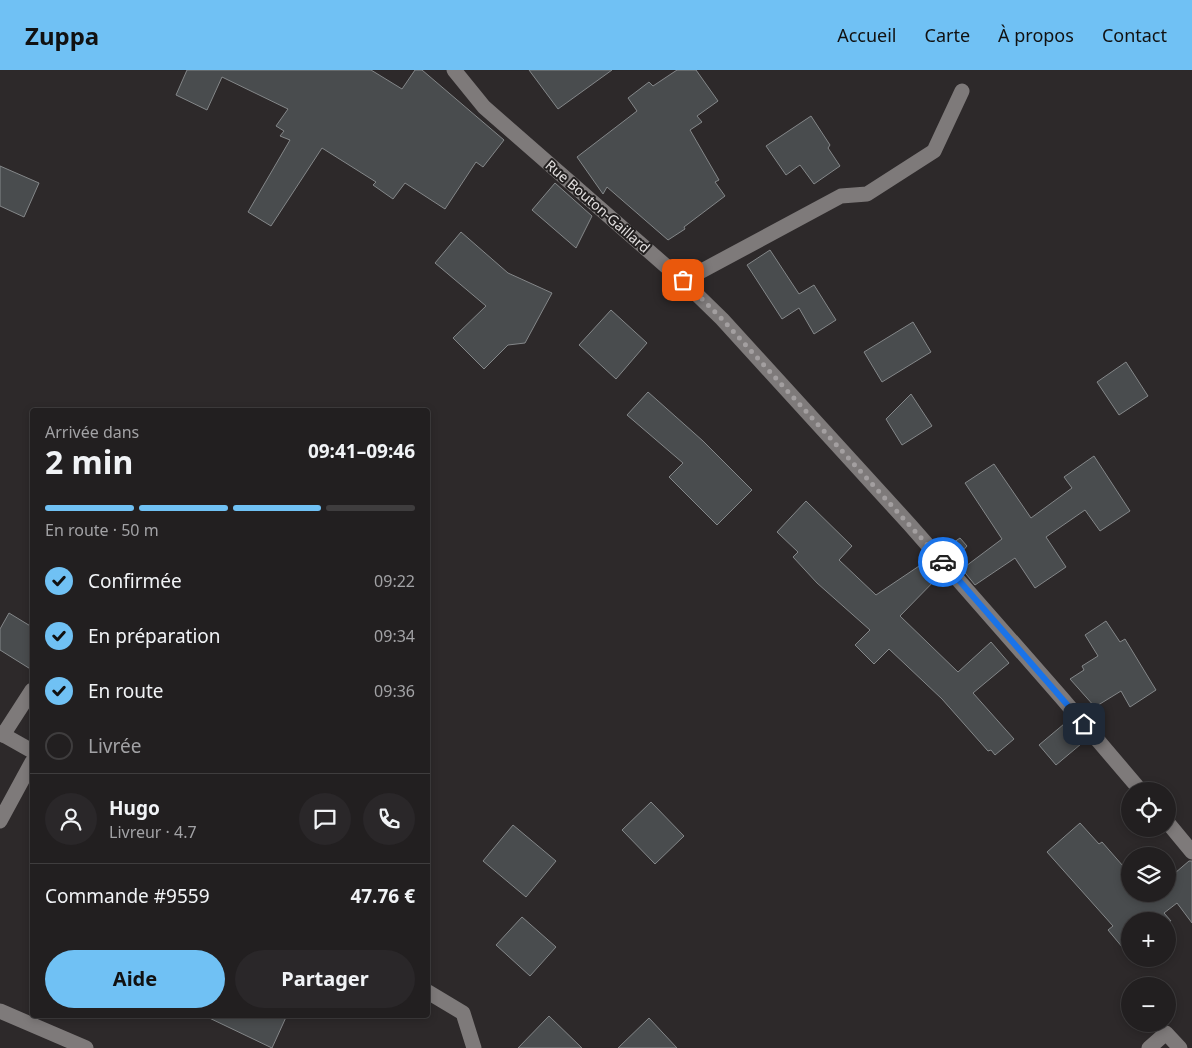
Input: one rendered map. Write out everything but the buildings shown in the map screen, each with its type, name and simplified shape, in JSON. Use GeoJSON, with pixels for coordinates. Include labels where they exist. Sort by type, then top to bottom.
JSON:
{"type":"FeatureCollection","features":[{"type":"Feature","properties":{"kind":"street","name":"Rue Bouton-Gaillard"},"geometry":{"type":"LineString","coordinates":[[454,70],[484,107],[683,280],[722,319],[910,525],[1061,697],[1132,782]]}},
{"type":"Feature","properties":{"kind":"street"},"geometry":{"type":"LineString","coordinates":[[683,280],[841,196],[867,194],[934,150],[962,91]]}},
{"type":"Feature","properties":{"kind":"street"},"geometry":{"type":"LineString","coordinates":[[30,693],[1,734],[30,750]]}},
{"type":"Feature","properties":{"kind":"street"},"geometry":{"type":"LineString","coordinates":[[0,821],[30,766]]}},
{"type":"Feature","properties":{"kind":"street"},"geometry":{"type":"LineString","coordinates":[[1176,833],[1192,852]]}},
{"type":"Feature","properties":{"kind":"street"},"geometry":{"type":"LineString","coordinates":[[430,993],[463,1013],[474,1048]]}},
{"type":"Feature","properties":{"kind":"street"},"geometry":{"type":"LineString","coordinates":[[0,1011],[86,1048]]}},
{"type":"Feature","properties":{"kind":"street"},"geometry":{"type":"LineString","coordinates":[[1149,1048],[1166,1033],[1180,1048]]}},
{"type":"Feature","properties":{"kind":"way so far"},"geometry":{"type":"LineString","coordinates":[[683,280],[722,319],[943,562]]}},
{"type":"Feature","properties":{"kind":"route"},"geometry":{"type":"LineString","coordinates":[[943,562],[1084,724]]}}]}
